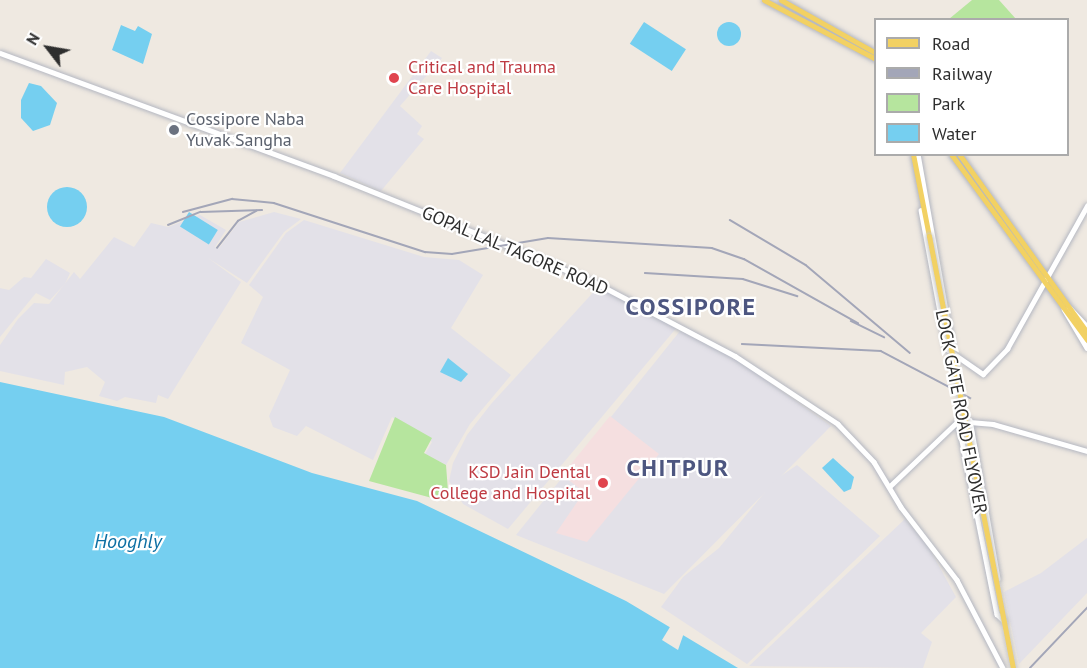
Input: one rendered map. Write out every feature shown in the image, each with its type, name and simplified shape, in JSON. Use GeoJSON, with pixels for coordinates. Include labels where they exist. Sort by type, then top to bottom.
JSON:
{"type":"FeatureCollection","features":[{"type":"Feature","properties":{"kind":"main road"},"geometry":{"type":"LineString","coordinates":[[764,0],[874,58]]}},
{"type":"Feature","properties":{"kind":"main road"},"geometry":{"type":"LineString","coordinates":[[776,6],[780,0],[874,52]]}},
{"type":"Feature","properties":{"kind":"main road","name":"LOCK GATE ROAD FLYOVER"},"geometry":{"type":"LineString","coordinates":[[914,156],[1013,668]]}},
{"type":"Feature","properties":{"kind":"main road"},"geometry":{"type":"LineString","coordinates":[[952,156],[1042,282],[1087,332]]}},
{"type":"Feature","properties":{"kind":"main road"},"geometry":{"type":"LineString","coordinates":[[960,156],[1045,274],[1087,340]]}},
{"type":"Feature","properties":{"kind":"street","name":"GOPAL LAL TAGORE ROAD"},"geometry":{"type":"LineString","coordinates":[[0,53],[334,176],[598,284],[735,356],[833,420],[874,462],[888,487],[957,580],[1003,668]]}},
{"type":"Feature","properties":{"kind":"street"},"geometry":{"type":"LineString","coordinates":[[914,156],[947,349],[977,373],[993,368],[1036,301],[1045,274],[1087,206]]}},
{"type":"Feature","properties":{"kind":"street"},"geometry":{"type":"LineString","coordinates":[[914,156],[954,356]]}},
{"type":"Feature","properties":{"kind":"street"},"geometry":{"type":"LineString","coordinates":[[1067,310],[1087,326]]}},
{"type":"Feature","properties":{"kind":"street"},"geometry":{"type":"LineString","coordinates":[[1067,310],[1087,348]]}},
{"type":"Feature","properties":{"kind":"street"},"geometry":{"type":"LineString","coordinates":[[888,487],[958,421],[970,420],[1087,451]]}},
{"type":"Feature","properties":{"kind":"street"},"geometry":{"type":"LineString","coordinates":[[958,421],[997,614],[1006,623],[970,420]]}},
{"type":"Feature","properties":{"kind":"shaded area"},"geometry":{"type":"Polygon","coordinates":[[[431,51],[442,58],[400,106],[422,126],[417,134],[424,139],[381,191],[340,173],[431,51]]]}},
{"type":"Feature","properties":{"kind":"shaded area"},"geometry":{"type":"Polygon","coordinates":[[[274,212],[301,219],[284,232],[247,283],[208,258],[241,282],[168,399],[158,395],[156,403],[125,397],[117,401],[99,396],[105,382],[87,367],[65,372],[64,385],[0,371],[0,345],[18,319],[34,303],[49,304],[74,272],[80,279],[114,237],[134,247],[151,223],[168,227],[200,215],[226,230],[215,247],[219,248],[239,222],[274,212]]]}},
{"type":"Feature","properties":{"kind":"shaded area"},"geometry":{"type":"Polygon","coordinates":[[[304,220],[424,257],[459,260],[483,275],[451,328],[511,375],[470,424],[446,465],[425,454],[432,442],[392,417],[373,460],[306,426],[297,436],[273,427],[269,416],[290,370],[241,343],[263,297],[249,285],[286,233],[304,220]]]}},
{"type":"Feature","properties":{"kind":"shaded area"},"geometry":{"type":"Polygon","coordinates":[[[46,259],[70,273],[65,284],[50,300],[36,293],[0,337],[0,288],[9,290],[24,277],[31,278],[46,259]]]}},
{"type":"Feature","properties":{"kind":"shaded area"},"geometry":{"type":"Polygon","coordinates":[[[599,286],[678,326],[508,529],[463,504],[449,481],[453,463],[467,435],[491,404],[599,286]]]}},
{"type":"Feature","properties":{"kind":"shaded area"},"geometry":{"type":"Polygon","coordinates":[[[680,331],[733,357],[831,426],[664,594],[516,535],[680,331]]]}},
{"type":"Feature","properties":{"kind":"shaded area","name":"KSD Jain Dental College and Hospital"},"geometry":{"type":"Polygon","coordinates":[[[610,416],[659,454],[587,542],[556,533],[584,492],[562,475],[610,416]]]}},
{"type":"Feature","properties":{"kind":"shaded area"},"geometry":{"type":"Polygon","coordinates":[[[797,465],[880,536],[747,664],[661,607],[683,577],[719,548],[775,480],[797,465]]]}},
{"type":"Feature","properties":{"kind":"shaded area"},"geometry":{"type":"Polygon","coordinates":[[[905,519],[929,548],[956,597],[921,633],[932,642],[923,668],[749,666],[905,519]]]}},
{"type":"Feature","properties":{"kind":"shaded area"},"geometry":{"type":"Polygon","coordinates":[[[1087,538],[1087,593],[1019,664],[1004,592],[1041,573],[1087,538]]]}},
{"type":"Feature","properties":{"kind":"green space"},"geometry":{"type":"Polygon","coordinates":[[[972,0],[999,0],[1015,18],[950,18],[972,0]]]}},
{"type":"Feature","properties":{"kind":"green space"},"geometry":{"type":"Polygon","coordinates":[[[395,417],[432,438],[424,453],[446,465],[448,491],[432,498],[369,481],[395,417]]]}},
{"type":"Feature","properties":{"kind":"water"},"geometry":{"type":"Polygon","coordinates":[[[644,22],[686,49],[672,71],[630,44],[644,22]]]}},
{"type":"Feature","properties":{"kind":"water"},"geometry":{"type":"Polygon","coordinates":[[[729,22],[737,26],[741,34],[737,42],[729,46],[721,42],[717,34],[721,26],[729,22]]]}},
{"type":"Feature","properties":{"kind":"water"},"geometry":{"type":"Polygon","coordinates":[[[121,25],[135,31],[138,26],[152,34],[143,64],[112,50],[121,25]]]}},
{"type":"Feature","properties":{"kind":"water"},"geometry":{"type":"Polygon","coordinates":[[[29,83],[41,86],[57,103],[50,125],[33,131],[21,118],[21,100],[29,83]]]}},
{"type":"Feature","properties":{"kind":"water"},"geometry":{"type":"Polygon","coordinates":[[[67,187],[81,193],[87,207],[81,221],[67,227],[53,221],[47,207],[53,193],[67,187]]]}},
{"type":"Feature","properties":{"kind":"water"},"geometry":{"type":"Polygon","coordinates":[[[189,212],[218,230],[209,244],[180,226],[189,212]]]}},
{"type":"Feature","properties":{"kind":"water"},"geometry":{"type":"Polygon","coordinates":[[[448,358],[468,374],[461,382],[440,372],[448,358]]]}},
{"type":"Feature","properties":{"kind":"water","name":"Hooghly"},"geometry":{"type":"Polygon","coordinates":[[[0,382],[164,417],[312,473],[417,501],[626,601],[738,668],[0,668],[0,382]]]}},
{"type":"Feature","properties":{"kind":"water"},"geometry":{"type":"Polygon","coordinates":[[[833,458],[854,477],[851,489],[844,492],[822,468],[833,458]]]}},
{"type":"Feature","properties":{"kind":"pier"},"geometry":{"type":"Polygon","coordinates":[[[673,622],[685,630],[678,650],[662,640],[673,622]]]}},
{"type":"Feature","properties":{"kind":"railway"},"geometry":{"type":"LineString","coordinates":[[183,212],[232,199],[274,203],[425,252],[452,254],[548,238],[712,248],[744,259],[858,323]]}},
{"type":"Feature","properties":{"kind":"railway"},"geometry":{"type":"LineString","coordinates":[[168,225],[201,212],[262,210]]}},
{"type":"Feature","properties":{"kind":"railway"},"geometry":{"type":"LineString","coordinates":[[217,248],[238,221],[256,211]]}},
{"type":"Feature","properties":{"kind":"railway"},"geometry":{"type":"LineString","coordinates":[[730,220],[806,265],[910,353]]}},
{"type":"Feature","properties":{"kind":"railway"},"geometry":{"type":"LineString","coordinates":[[645,273],[743,279],[797,296]]}},
{"type":"Feature","properties":{"kind":"railway"},"geometry":{"type":"LineString","coordinates":[[851,321],[884,337]]}},
{"type":"Feature","properties":{"kind":"railway"},"geometry":{"type":"LineString","coordinates":[[742,344],[881,351],[970,398]]}},
{"type":"Feature","properties":{"kind":"railway"},"geometry":{"type":"LineString","coordinates":[[1030,668],[1087,608]]}},
{"type":"Feature","properties":{"kind":"place","name":"Critical and Trauma Care Hospital"},"geometry":{"type":"Point","coordinates":[394,78]}},
{"type":"Feature","properties":{"kind":"place","name":"Cossipore Naba Yuvak Sangha"},"geometry":{"type":"Point","coordinates":[174,130]}},
{"type":"Feature","properties":{"kind":"place","name":"KSD Jain Dental College and Hospital"},"geometry":{"type":"Point","coordinates":[603,483]}},
{"type":"Feature","properties":{"kind":"district","name":"COSSIPORE"},"geometry":{"type":"Point","coordinates":[691,307]}},
{"type":"Feature","properties":{"kind":"district","name":"CHITPUR"},"geometry":{"type":"Point","coordinates":[678,468]}}]}
